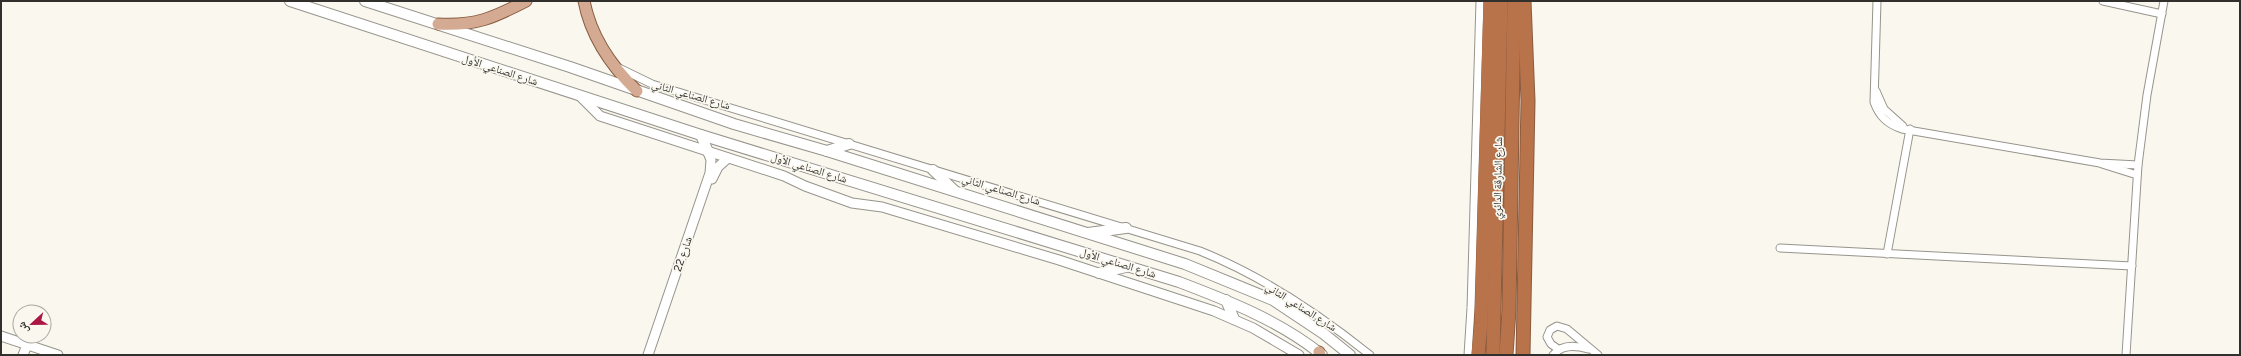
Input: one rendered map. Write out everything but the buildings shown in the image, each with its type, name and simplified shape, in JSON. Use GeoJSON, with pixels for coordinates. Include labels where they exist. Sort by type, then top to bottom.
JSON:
{"type":"FeatureCollection","features":[{"type":"Feature","properties":{"kind":"highway"},"geometry":{"type":"LineString","coordinates":[[1478,355],[1481,323],[1490,1]]}},
{"type":"Feature","properties":{"kind":"highway","name":"شارع الشارقة الدائري"},"geometry":{"type":"LineString","coordinates":[[1493,355],[1501,1]]}},
{"type":"Feature","properties":{"kind":"highway","name":"شارع الشارقة الدائري"},"geometry":{"type":"LineString","coordinates":[[1506,355],[1509,310],[1514,1]]}},
{"type":"Feature","properties":{"kind":"highway"},"geometry":{"type":"LineString","coordinates":[[1522,355],[1524,324],[1528,101],[1524,1]]}},
{"type":"Feature","properties":{"kind":"main road","name":"شارع الصناعي الأول"},"geometry":{"type":"LineString","coordinates":[[290,1],[701,135],[1128,266],[1226,300],[1270,321],[1320,354]]}},
{"type":"Feature","properties":{"kind":"main road","name":"شارع الصناعي الأول"},"geometry":{"type":"LineString","coordinates":[[365,1],[570,67],[734,124],[827,151],[1185,264],[1273,300],[1298,315],[1350,355]]}},
{"type":"Feature","properties":{"kind":"main road"},"geometry":{"type":"LineString","coordinates":[[438,24],[460,26],[478,23],[526,1]]}},
{"type":"Feature","properties":{"kind":"main road"},"geometry":{"type":"LineString","coordinates":[[584,1],[597,39],[612,65],[637,91]]}},
{"type":"Feature","properties":{"kind":"main road"},"geometry":{"type":"LineString","coordinates":[[701,135],[708,152]]}},
{"type":"Feature","properties":{"kind":"main road"},"geometry":{"type":"LineString","coordinates":[[827,151],[849,144]]}},
{"type":"Feature","properties":{"kind":"main road"},"geometry":{"type":"LineString","coordinates":[[933,170],[957,193]]}},
{"type":"Feature","properties":{"kind":"main road"},"geometry":{"type":"LineString","coordinates":[[1084,233],[1126,228]]}},
{"type":"Feature","properties":{"kind":"main road"},"geometry":{"type":"LineString","coordinates":[[1099,273],[1128,266]]}},
{"type":"Feature","properties":{"kind":"main road"},"geometry":{"type":"LineString","coordinates":[[1288,298],[1298,315]]}},
{"type":"Feature","properties":{"kind":"main road"},"geometry":{"type":"LineString","coordinates":[[1226,300],[1234,319]]}},
{"type":"Feature","properties":{"kind":"street"},"geometry":{"type":"LineString","coordinates":[[1468,355],[1471,308],[1480,1]]}},
{"type":"Feature","properties":{"kind":"street"},"geometry":{"type":"LineString","coordinates":[[1877,1],[1875,85],[1880,102],[1889,116],[1910,129],[2100,163],[2138,165]]}},
{"type":"Feature","properties":{"kind":"street"},"geometry":{"type":"LineString","coordinates":[[2103,1],[2162,14]]}},
{"type":"Feature","properties":{"kind":"street"},"geometry":{"type":"LineString","coordinates":[[2126,355],[2138,165],[2146,101],[2164,1]]}},
{"type":"Feature","properties":{"kind":"street","name":"شارع الصناعي الثاني"},"geometry":{"type":"LineString","coordinates":[[612,65],[652,84],[1126,228],[1220,259],[1288,298],[1344,334],[1370,355]]}},
{"type":"Feature","properties":{"kind":"street"},"geometry":{"type":"LineString","coordinates":[[580,96],[600,116],[784,176],[805,186],[852,203],[882,207],[1099,273],[1234,319],[1299,355]]}},
{"type":"Feature","properties":{"kind":"street"},"geometry":{"type":"LineString","coordinates":[[1887,254],[1910,129]]}},
{"type":"Feature","properties":{"kind":"street","name":"شارع 22"},"geometry":{"type":"LineString","coordinates":[[648,355],[710,173],[711,160],[708,152]]}},
{"type":"Feature","properties":{"kind":"street","name":"شارع 22"},"geometry":{"type":"LineString","coordinates":[[655,355],[712,179],[718,167],[728,158]]}},
{"type":"Feature","properties":{"kind":"street"},"geometry":{"type":"LineString","coordinates":[[2100,163],[2137,175]]}},
{"type":"Feature","properties":{"kind":"street"},"geometry":{"type":"LineString","coordinates":[[1780,248],[2132,266]]}},
{"type":"Feature","properties":{"kind":"street"},"geometry":{"type":"LineString","coordinates":[[1524,324],[1528,339],[1529,355]]}},
{"type":"Feature","properties":{"kind":"street"},"geometry":{"type":"LineString","coordinates":[[1592,350],[1572,346],[1556,352],[1547,337],[1550,330],[1557,326],[1566,329],[1592,350],[1598,355]]}},
{"type":"Feature","properties":{"kind":"street"},"geometry":{"type":"LineString","coordinates":[[1,336],[58,355]]}},
{"type":"Feature","properties":{"kind":"street"},"geometry":{"type":"LineString","coordinates":[[23,355],[27,345]]}}]}
